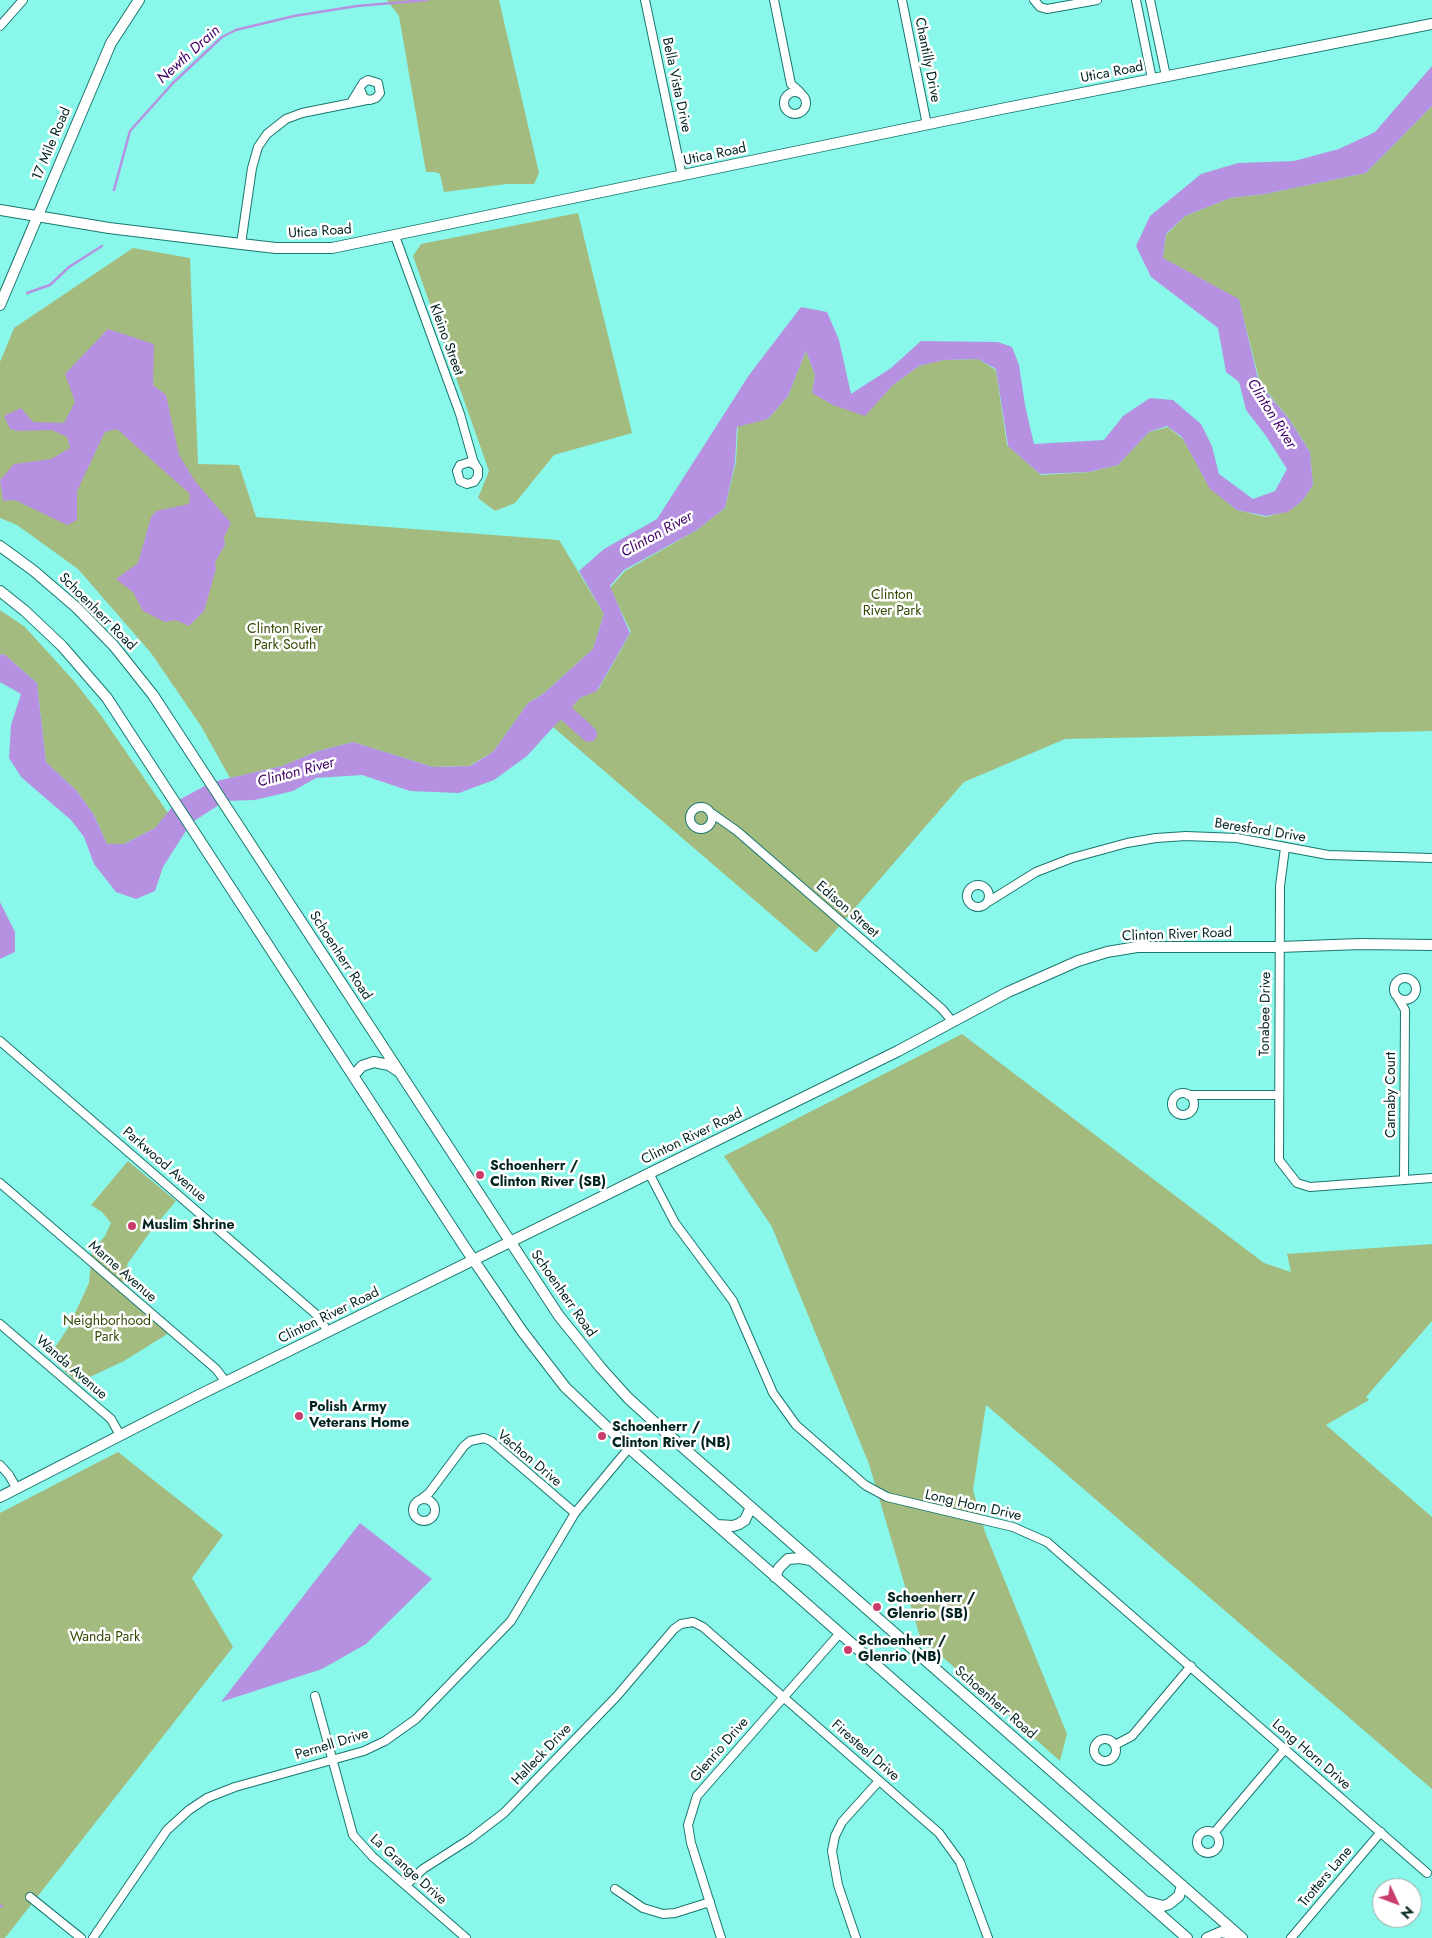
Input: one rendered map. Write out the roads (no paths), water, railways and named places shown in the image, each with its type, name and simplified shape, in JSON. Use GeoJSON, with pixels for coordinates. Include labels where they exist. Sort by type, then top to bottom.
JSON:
{"type":"FeatureCollection","features":[{"type":"Feature","properties":{"kind":"main road","name":"17 Mile Road"},"geometry":{"type":"LineString","coordinates":[[0,305],[111,43],[139,0]]}},
{"type":"Feature","properties":{"kind":"main road","name":"Utica Road"},"geometry":{"type":"LineString","coordinates":[[0,210],[108,228],[276,248],[346,246],[1166,76],[1432,24]]}},
{"type":"Feature","properties":{"kind":"main road","name":"Schoenherr Road"},"geometry":{"type":"LineString","coordinates":[[0,546],[59,591],[114,646],[172,722],[202,772],[559,1316],[614,1383],[650,1418],[1241,1937]]}},
{"type":"Feature","properties":{"kind":"main road"},"geometry":{"type":"LineString","coordinates":[[0,591],[41,626],[94,681],[107,698],[474,1260],[522,1332],[559,1379],[591,1413],[629,1448],[1187,1938]]}},
{"type":"Feature","properties":{"kind":"main road","name":"Clinton River Road"},"geometry":{"type":"LineString","coordinates":[[0,1497],[226,1382],[898,1051],[1008,992],[1058,969],[1108,952],[1137,948],[1173,946],[1280,947],[1360,944],[1432,945]]}},
{"type":"Feature","properties":{"kind":"main road"},"geometry":{"type":"LineString","coordinates":[[354,1076],[362,1066],[374,1062],[389,1065],[401,1074]]}},
{"type":"Feature","properties":{"kind":"main road"},"geometry":{"type":"LineString","coordinates":[[716,1525],[733,1526],[740,1524],[745,1520],[751,1507]]}},
{"type":"Feature","properties":{"kind":"main road"},"geometry":{"type":"LineString","coordinates":[[776,1576],[779,1568],[788,1560],[800,1558],[812,1561]]}},
{"type":"Feature","properties":{"kind":"main road"},"geometry":{"type":"LineString","coordinates":[[1147,1902],[1163,1906],[1169,1904],[1179,1896],[1182,1885]]}},
{"type":"Feature","properties":{"kind":"main road"},"geometry":{"type":"LineString","coordinates":[[1207,1938],[1221,1932],[1241,1937]]}},
{"type":"Feature","properties":{"kind":"street"},"geometry":{"type":"LineString","coordinates":[[0,26],[23,0]]}},
{"type":"Feature","properties":{"kind":"street","name":"Bella Vista Drive"},"geometry":{"type":"LineString","coordinates":[[646,0],[682,176]]}},
{"type":"Feature","properties":{"kind":"street"},"geometry":{"type":"LineString","coordinates":[[774,0],[791,84],[784,106],[789,112],[796,114],[803,110],[806,104],[805,97],[791,84]]}},
{"type":"Feature","properties":{"kind":"street","name":"Chantilly Drive"},"geometry":{"type":"LineString","coordinates":[[902,0],[927,125]]}},
{"type":"Feature","properties":{"kind":"street"},"geometry":{"type":"LineString","coordinates":[[1034,0],[1040,8],[1047,9],[1097,0]]}},
{"type":"Feature","properties":{"kind":"street"},"geometry":{"type":"LineString","coordinates":[[1136,0],[1152,79]]}},
{"type":"Feature","properties":{"kind":"street"},"geometry":{"type":"LineString","coordinates":[[1150,0],[1166,76]]}},
{"type":"Feature","properties":{"kind":"street"},"geometry":{"type":"LineString","coordinates":[[241,244],[252,168],[258,147],[267,134],[286,119],[352,101],[373,100],[379,96],[380,86],[375,81],[368,80],[363,83],[352,101]]}},
{"type":"Feature","properties":{"kind":"street"},"geometry":{"type":"LineString","coordinates":[[360,89],[362,96],[367,100]]}},
{"type":"Feature","properties":{"kind":"street"},"geometry":{"type":"LineString","coordinates":[[786,96],[792,92],[800,92]]}},
{"type":"Feature","properties":{"kind":"street","name":"Kleino Street"},"geometry":{"type":"LineString","coordinates":[[395,236],[460,414],[476,466]]}},
{"type":"Feature","properties":{"kind":"street"},"geometry":{"type":"LineString","coordinates":[[463,463],[470,462],[476,466],[478,476],[474,482],[467,484],[460,481],[457,475],[458,468],[471,454]]}},
{"type":"Feature","properties":{"kind":"street"},"geometry":{"type":"LineString","coordinates":[[709,826],[712,819],[710,812],[704,808],[697,808],[692,812],[690,819],[695,828],[702,829],[722,822]]}},
{"type":"Feature","properties":{"kind":"street","name":"Edison Street"},"geometry":{"type":"LineString","coordinates":[[710,812],[737,831],[928,996],[952,1021]]}},
{"type":"Feature","properties":{"kind":"street","name":"Beresford Drive"},"geometry":{"type":"LineString","coordinates":[[988,902],[1045,868],[1090,852],[1127,843],[1206,836],[1237,838],[1286,848],[1355,857],[1432,858]]}},
{"type":"Feature","properties":{"kind":"street","name":"Tonabee Drive"},"geometry":{"type":"LineString","coordinates":[[1286,848],[1280,886],[1278,1154],[1282,1166],[1297,1183],[1310,1187],[1404,1180]]}},
{"type":"Feature","properties":{"kind":"street"},"geometry":{"type":"LineString","coordinates":[[985,888],[989,894],[988,902],[982,907],[975,907],[969,904],[968,890],[974,886],[1004,891]]}},
{"type":"Feature","properties":{"kind":"street"},"geometry":{"type":"LineString","coordinates":[[1398,998],[1405,1000],[1412,998],[1416,992],[1415,984],[1410,979],[1403,978],[1395,985],[1394,992],[1405,1010]]}},
{"type":"Feature","properties":{"kind":"street","name":"Carnaby Court"},"geometry":{"type":"LineString","coordinates":[[1404,1180],[1405,1010],[1412,998]]}},
{"type":"Feature","properties":{"kind":"street","name":"Parkwood Avenue"},"geometry":{"type":"LineString","coordinates":[[0,1041],[318,1316],[328,1332]]}},
{"type":"Feature","properties":{"kind":"street"},"geometry":{"type":"LineString","coordinates":[[1202,1096],[1194,1108],[1186,1115],[1179,1115],[1173,1110],[1174,1097],[1181,1094],[1202,1096],[1278,1095]]}},
{"type":"Feature","properties":{"kind":"street"},"geometry":{"type":"LineString","coordinates":[[1188,1095],[1193,1100],[1194,1108]]}},
{"type":"Feature","properties":{"kind":"street","name":"Long Horn Drive"},"geometry":{"type":"LineString","coordinates":[[649,1173],[675,1223],[733,1301],[773,1394],[796,1425],[876,1492],[900,1502],[1013,1527],[1047,1542],[1427,1873]]}},
{"type":"Feature","properties":{"kind":"street"},"geometry":{"type":"LineString","coordinates":[[1404,1180],[1432,1178]]}},
{"type":"Feature","properties":{"kind":"street","name":"Marne Avenue"},"geometry":{"type":"LineString","coordinates":[[0,1183],[216,1369],[226,1382]]}},
{"type":"Feature","properties":{"kind":"street","name":"Wanda Avenue"},"geometry":{"type":"LineString","coordinates":[[0,1324],[111,1419],[120,1436]]}},
{"type":"Feature","properties":{"kind":"street","name":"Vachon Drive"},"geometry":{"type":"LineString","coordinates":[[420,1500],[429,1494],[464,1446],[470,1441],[484,1438],[492,1442],[575,1513]]}},
{"type":"Feature","properties":{"kind":"street","name":"Pernell Drive"},"geometry":{"type":"LineString","coordinates":[[93,1938],[167,1830],[189,1810],[207,1798],[235,1787],[364,1751],[401,1731],[448,1687],[511,1621],[575,1513],[629,1448]]}},
{"type":"Feature","properties":{"kind":"street"},"geometry":{"type":"LineString","coordinates":[[0,1465],[17,1489]]}},
{"type":"Feature","properties":{"kind":"street"},"geometry":{"type":"LineString","coordinates":[[429,1494],[433,1504],[434,1514],[429,1520],[422,1521],[416,1518],[413,1511],[415,1504],[420,1500],[427,1500],[433,1504]]}},
{"type":"Feature","properties":{"kind":"street","name":"Firesteel Drive"},"geometry":{"type":"LineString","coordinates":[[681,1624],[693,1622],[703,1627],[939,1833],[960,1862],[988,1938]]}},
{"type":"Feature","properties":{"kind":"street","name":"Halleck Drive"},"geometry":{"type":"LineString","coordinates":[[406,1885],[423,1869],[470,1839],[504,1813],[616,1696],[668,1636],[681,1624]]}},
{"type":"Feature","properties":{"kind":"street","name":"Glenrio Drive"},"geometry":{"type":"LineString","coordinates":[[721,1938],[691,1843],[688,1825],[697,1796],[840,1633]]}},
{"type":"Feature","properties":{"kind":"street"},"geometry":{"type":"LineString","coordinates":[[1115,1745],[1132,1736],[1191,1666]]}},
{"type":"Feature","properties":{"kind":"street","name":"La Grange Drive"},"geometry":{"type":"LineString","coordinates":[[314,1696],[353,1835],[373,1857],[466,1938]]}},
{"type":"Feature","properties":{"kind":"street"},"geometry":{"type":"LineString","coordinates":[[1214,1833],[1285,1749]]}},
{"type":"Feature","properties":{"kind":"street"},"geometry":{"type":"LineString","coordinates":[[856,1938],[838,1884],[832,1851],[842,1822],[878,1780]]}},
{"type":"Feature","properties":{"kind":"street","name":"Trotters Lane"},"geometry":{"type":"LineString","coordinates":[[1290,1938],[1381,1832]]}},
{"type":"Feature","properties":{"kind":"street"},"geometry":{"type":"LineString","coordinates":[[615,1889],[643,1908],[663,1914],[675,1913],[710,1902]]}},
{"type":"Feature","properties":{"kind":"street"},"geometry":{"type":"LineString","coordinates":[[30,1897],[81,1938]]}},
{"type":"Feature","properties":{"kind":"water","name":"Clinton River"},"geometry":{"type":"Polygon","coordinates":[[[1432,66],[1432,106],[1366,173],[1265,194],[1230,198],[1185,216],[1166,234],[1163,258],[1239,299],[1259,383],[1289,419],[1310,452],[1313,485],[1303,500],[1288,512],[1266,516],[1237,510],[1210,489],[1182,437],[1167,426],[1149,432],[1118,465],[1089,472],[1040,474],[1008,446],[996,369],[978,359],[944,360],[919,366],[893,385],[865,416],[833,405],[812,393],[815,375],[806,351],[788,396],[768,419],[737,427],[735,463],[725,508],[697,530],[624,570],[610,586],[630,633],[597,691],[580,698],[527,756],[494,780],[459,793],[410,791],[362,775],[316,778],[293,791],[255,800],[225,801],[191,823],[163,867],[155,891],[136,899],[116,892],[94,864],[84,837],[71,820],[21,777],[9,758],[11,725],[21,694],[0,682],[0,655],[4,654],[37,683],[46,762],[77,791],[94,815],[107,844],[124,844],[155,828],[177,801],[212,782],[282,766],[318,751],[353,742],[433,767],[470,766],[493,752],[528,703],[543,694],[593,649],[604,614],[579,571],[604,549],[657,519],[749,375],[801,307],[827,312],[839,340],[851,394],[891,368],[921,341],[998,342],[1012,347],[1019,365],[1025,405],[1034,444],[1104,440],[1123,416],[1150,398],[1173,400],[1201,424],[1212,446],[1219,474],[1253,499],[1275,491],[1287,469],[1266,436],[1246,410],[1239,382],[1226,372],[1218,328],[1151,277],[1136,246],[1150,216],[1201,174],[1238,163],[1294,161],[1339,149],[1375,132],[1432,66]]]}},
{"type":"Feature","properties":{"kind":"water"},"geometry":{"type":"Polygon","coordinates":[[[108,329],[154,344],[153,385],[166,395],[179,455],[195,481],[231,523],[224,537],[225,545],[215,562],[216,569],[204,611],[189,626],[176,620],[165,622],[143,611],[133,592],[116,579],[138,563],[151,517],[156,511],[189,504],[190,494],[117,429],[105,432],[77,491],[77,520],[67,525],[15,500],[3,501],[0,480],[14,464],[51,459],[70,448],[67,437],[52,430],[18,431],[10,429],[4,416],[21,408],[33,422],[64,423],[75,402],[65,374],[108,329]]]}},
{"type":"Feature","properties":{"kind":"water"},"geometry":{"type":"Polygon","coordinates":[[[0,902],[15,932],[15,952],[0,959],[0,902]]]}},
{"type":"Feature","properties":{"kind":"water"},"geometry":{"type":"Polygon","coordinates":[[[360,1523],[432,1579],[366,1644],[322,1669],[221,1702],[360,1523]]]}},
{"type":"Feature","properties":{"kind":"waterway","name":"Newth Drain"},"geometry":{"type":"LineString","coordinates":[[114,190],[130,131],[173,83],[222,37],[236,30],[294,16],[357,6],[427,0]]}},
{"type":"Feature","properties":{"kind":"waterway","name":"Newth Drain"},"geometry":{"type":"LineString","coordinates":[[27,293],[50,285],[69,267],[102,246]]}},
{"type":"Feature","properties":{"kind":"waterway"},"geometry":{"type":"LineString","coordinates":[[544,710],[566,713],[589,734]]}},
{"type":"Feature","properties":{"kind":"place","name":"Schoenherr / Clinton River (SB)"},"geometry":{"type":"Point","coordinates":[480,1175]}},
{"type":"Feature","properties":{"kind":"place","name":"Muslim Shrine"},"geometry":{"type":"Point","coordinates":[132,1226]}},
{"type":"Feature","properties":{"kind":"place","name":"Polish Army Veterans Home"},"geometry":{"type":"Point","coordinates":[299,1416]}},
{"type":"Feature","properties":{"kind":"place","name":"Schoenherr / Clinton River (NB)"},"geometry":{"type":"Point","coordinates":[602,1436]}},
{"type":"Feature","properties":{"kind":"place","name":"Schoenherr / Glenrio (SB)"},"geometry":{"type":"Point","coordinates":[877,1607]}},
{"type":"Feature","properties":{"kind":"place","name":"Schoenherr / Glenrio (NB)"},"geometry":{"type":"Point","coordinates":[848,1650]}},
{"type":"Feature","properties":{"kind":"park label","name":"Clinton River Park"},"geometry":{"type":"Point","coordinates":[892,604]}},
{"type":"Feature","properties":{"kind":"park label","name":"Clinton River Park South"},"geometry":{"type":"Point","coordinates":[285,638]}},
{"type":"Feature","properties":{"kind":"park label","name":"Neighborhood Park"},"geometry":{"type":"Point","coordinates":[107,1330]}},
{"type":"Feature","properties":{"kind":"park label","name":"Wanda Park"},"geometry":{"type":"Point","coordinates":[105,1638]}}]}
